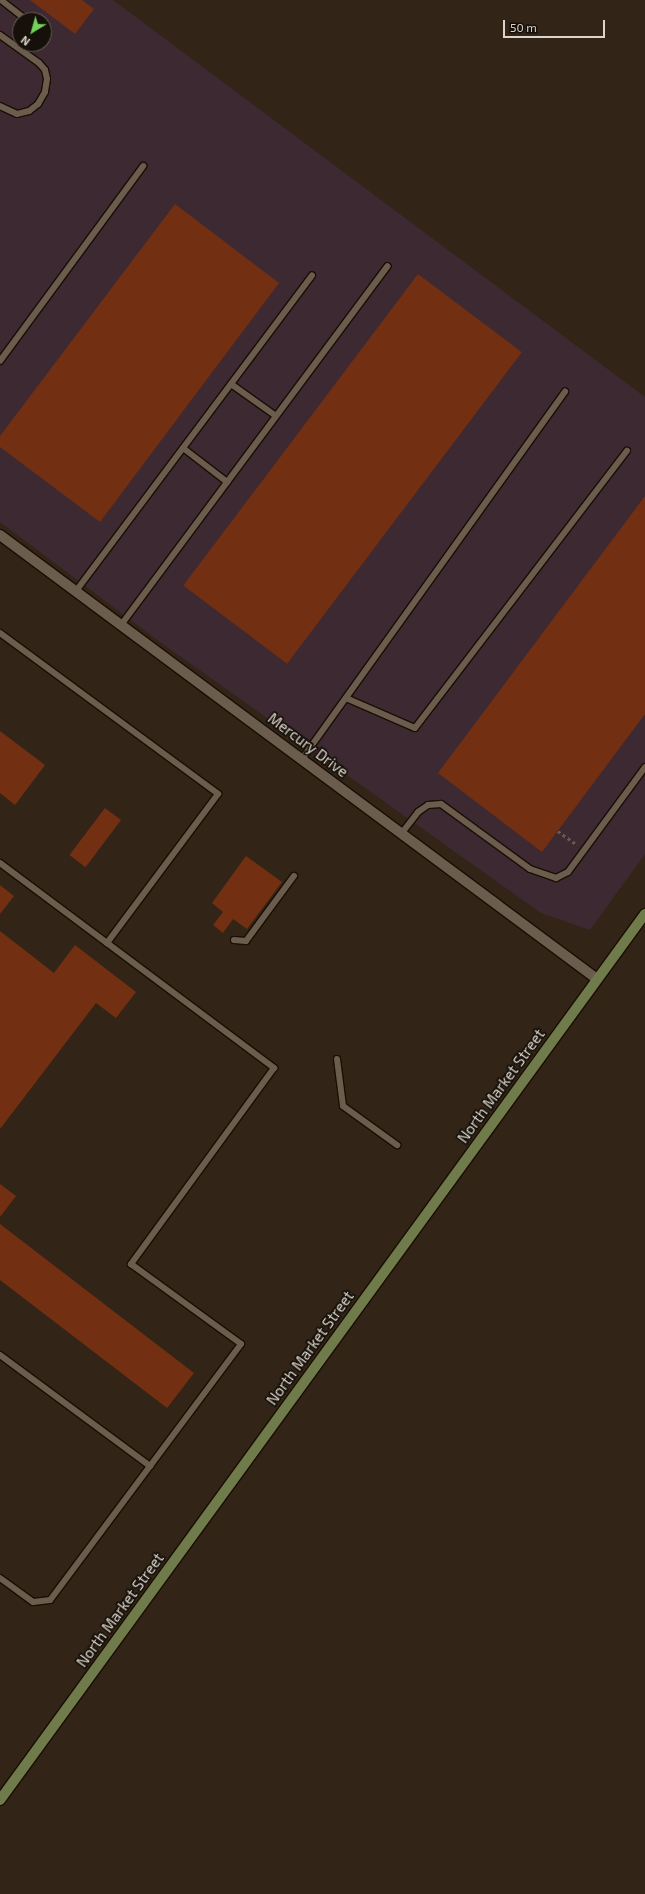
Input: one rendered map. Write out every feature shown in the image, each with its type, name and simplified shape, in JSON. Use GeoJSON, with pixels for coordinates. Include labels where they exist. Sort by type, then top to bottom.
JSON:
{"type":"FeatureCollection","features":[{"type":"Feature","properties":{"kind":"main road","name":"North Market Street"},"geometry":{"type":"LineString","coordinates":[[0,1800],[645,914]]}},
{"type":"Feature","properties":{"kind":"street","name":"Mercury Drive"},"geometry":{"type":"LineString","coordinates":[[0,535],[597,979]]}},
{"type":"Feature","properties":{"kind":"lane"},"geometry":{"type":"LineString","coordinates":[[0,0],[16,12]]}},
{"type":"Feature","properties":{"kind":"lane"},"geometry":{"type":"LineString","coordinates":[[0,35],[42,66],[46,70],[47,79],[45,92],[38,104],[29,111],[17,114],[0,106]]}},
{"type":"Feature","properties":{"kind":"lane"},"geometry":{"type":"LineString","coordinates":[[0,361],[143,166]]}},
{"type":"Feature","properties":{"kind":"lane"},"geometry":{"type":"LineString","coordinates":[[121,625],[388,266]]}},
{"type":"Feature","properties":{"kind":"lane"},"geometry":{"type":"LineString","coordinates":[[76,592],[312,275]]}},
{"type":"Feature","properties":{"kind":"lane"},"geometry":{"type":"LineString","coordinates":[[231,384],[276,416]]}},
{"type":"Feature","properties":{"kind":"lane"},"geometry":{"type":"LineString","coordinates":[[302,759],[565,391]]}},
{"type":"Feature","properties":{"kind":"lane"},"geometry":{"type":"LineString","coordinates":[[183,448],[227,482]]}},
{"type":"Feature","properties":{"kind":"lane"},"geometry":{"type":"LineString","coordinates":[[346,698],[416,728],[627,451]]}},
{"type":"Feature","properties":{"kind":"lane"},"geometry":{"type":"LineString","coordinates":[[0,633],[218,794],[107,943]]}},
{"type":"Feature","properties":{"kind":"lane"},"geometry":{"type":"LineString","coordinates":[[401,834],[418,812],[428,805],[441,804],[530,869],[556,878],[568,872],[645,767]]}},
{"type":"Feature","properties":{"kind":"lane"},"geometry":{"type":"LineString","coordinates":[[0,863],[274,1068],[131,1264],[241,1344],[50,1600],[33,1602],[0,1578]]}},
{"type":"Feature","properties":{"kind":"lane"},"geometry":{"type":"LineString","coordinates":[[234,940],[246,941],[294,876]]}},
{"type":"Feature","properties":{"kind":"lane"},"geometry":{"type":"LineString","coordinates":[[337,1059],[343,1106],[397,1145]]}},
{"type":"Feature","properties":{"kind":"lane"},"geometry":{"type":"LineString","coordinates":[[0,1354],[150,1466]]}},
{"type":"Feature","properties":{"kind":"path"},"geometry":{"type":"LineString","coordinates":[[558,831],[584,850]]}},
{"type":"Feature","properties":{"kind":"shaded area"},"geometry":{"type":"Polygon","coordinates":[[[0,0],[113,0],[645,397],[645,854],[590,930],[541,913],[160,642],[0,522],[0,0]]]}},
{"type":"Feature","properties":{"kind":"building"},"geometry":{"type":"Polygon","coordinates":[[[30,0],[82,0],[94,9],[75,34],[52,17],[52,12],[46,12],[30,0]]]}},
{"type":"Feature","properties":{"kind":"building"},"geometry":{"type":"Polygon","coordinates":[[[175,204],[279,283],[100,522],[0,447],[0,436],[175,204]]]}},
{"type":"Feature","properties":{"kind":"building"},"geometry":{"type":"Polygon","coordinates":[[[418,274],[522,352],[287,664],[183,585],[418,274]]]}},
{"type":"Feature","properties":{"kind":"building"},"geometry":{"type":"Polygon","coordinates":[[[645,496],[645,714],[542,852],[438,773],[645,496]]]}},
{"type":"Feature","properties":{"kind":"building"},"geometry":{"type":"Polygon","coordinates":[[[0,731],[45,765],[15,805],[0,793],[0,731]]]}},
{"type":"Feature","properties":{"kind":"building"},"geometry":{"type":"Polygon","coordinates":[[[105,808],[121,820],[85,867],[69,855],[105,808]]]}},
{"type":"Feature","properties":{"kind":"building"},"geometry":{"type":"Polygon","coordinates":[[[246,856],[282,882],[247,929],[233,919],[223,933],[213,925],[223,912],[212,903],[246,856]]]}},
{"type":"Feature","properties":{"kind":"building"},"geometry":{"type":"Polygon","coordinates":[[[0,885],[14,896],[0,914],[0,885]]]}},
{"type":"Feature","properties":{"kind":"building"},"geometry":{"type":"Polygon","coordinates":[[[0,931],[54,973],[75,945],[136,992],[116,1018],[96,1003],[0,1129],[0,931]]]}},
{"type":"Feature","properties":{"kind":"building"},"geometry":{"type":"Polygon","coordinates":[[[0,1184],[16,1196],[0,1217],[0,1184]]]}},
{"type":"Feature","properties":{"kind":"building"},"geometry":{"type":"Polygon","coordinates":[[[0,1224],[194,1373],[167,1408],[0,1280],[0,1224]]]}}]}
